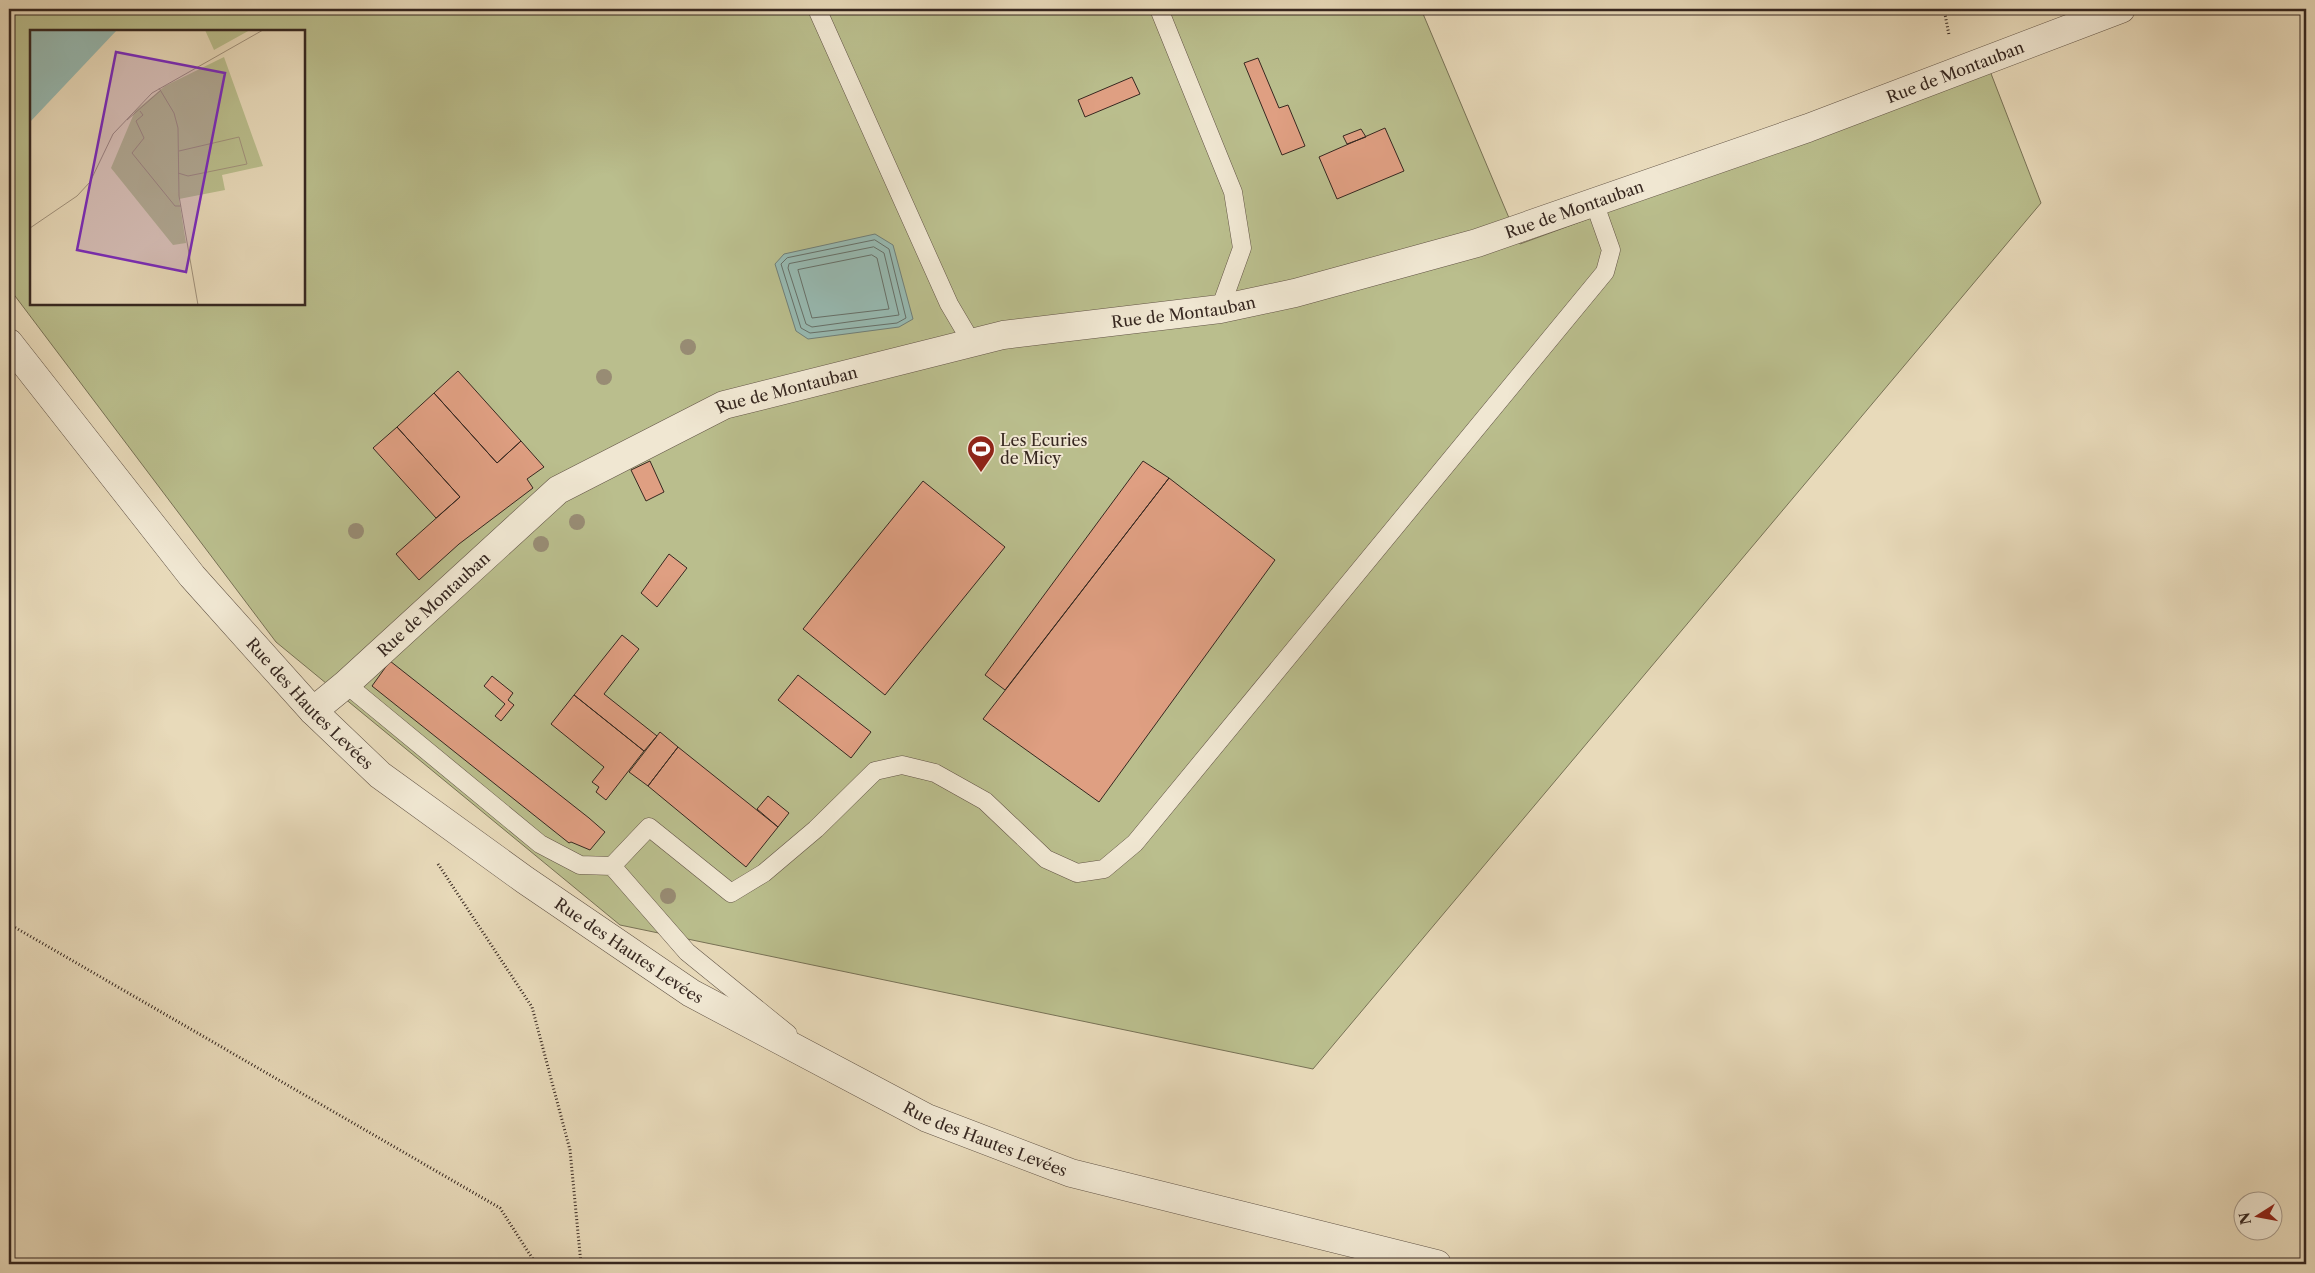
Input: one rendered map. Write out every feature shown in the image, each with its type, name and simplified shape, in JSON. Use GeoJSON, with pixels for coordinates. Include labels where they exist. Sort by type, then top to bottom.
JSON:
{"type":"FeatureCollection","features":[{"type":"Feature","properties":{"kind":"street","name":"Rue de Montauban"},"geometry":{"type":"LineString","coordinates":[[313,712],[558,490],[724,405],[1003,336],[1220,309],[1295,293],[1477,243],[1808,128],[2121,9]]}},
{"type":"Feature","properties":{"kind":"street","name":"Rue des Hautes Levées"},"geometry":{"type":"LineString","coordinates":[[9,343],[192,576],[313,712],[380,776],[525,880],[690,993],[927,1118],[1071,1173],[1437,1264]]}},
{"type":"Feature","properties":{"kind":"lane"},"geometry":{"type":"LineString","coordinates":[[817,9],[949,304],[972,343]]}},
{"type":"Feature","properties":{"kind":"lane"},"geometry":{"type":"LineString","coordinates":[[1159,9],[1233,192],[1242,248],[1220,309]]}},
{"type":"Feature","properties":{"kind":"lane"},"geometry":{"type":"LineString","coordinates":[[612,866],[649,827],[731,893],[764,873],[816,829],[875,771],[902,765],[936,773],[985,801],[1046,859],[1077,873],[1104,869],[1135,843],[1605,272],[1611,250],[1594,202]]}},
{"type":"Feature","properties":{"kind":"lane"},"geometry":{"type":"LineString","coordinates":[[346,684],[540,844],[580,865],[612,866],[687,952],[826,1064]]}},
{"type":"Feature","properties":{"kind":"path"},"geometry":{"type":"LineString","coordinates":[[434,858],[532,1007],[570,1150],[581,1264]]}},
{"type":"Feature","properties":{"kind":"path"},"geometry":{"type":"LineString","coordinates":[[9,924],[500,1208],[536,1264]]}},
{"type":"Feature","properties":{"kind":"green space","name":"Les Ecuries de Micy"},"geometry":{"type":"Polygon","coordinates":[[[9,9],[1421,9],[1520,244],[1990,71],[2041,203],[1313,1069],[620,925],[276,642],[9,288],[9,9]]]}},
{"type":"Feature","properties":{"kind":"water"},"geometry":{"type":"Polygon","coordinates":[[[875,234],[893,245],[913,319],[899,327],[808,339],[796,331],[775,264],[784,254],[875,234]]]}},
{"type":"Feature","properties":{"kind":"building"},"geometry":{"type":"Polygon","coordinates":[[[845,9],[860,9],[848,14],[845,9]]]}},
{"type":"Feature","properties":{"kind":"building"},"geometry":{"type":"Polygon","coordinates":[[[1258,58],[1279,108],[1288,105],[1305,146],[1282,155],[1244,63],[1258,58]]]}},
{"type":"Feature","properties":{"kind":"building"},"geometry":{"type":"Polygon","coordinates":[[[1132,77],[1140,94],[1085,117],[1078,100],[1132,77]]]}},
{"type":"Feature","properties":{"kind":"building"},"geometry":{"type":"Polygon","coordinates":[[[1385,128],[1404,171],[1337,199],[1319,157],[1385,128]]]}},
{"type":"Feature","properties":{"kind":"building"},"geometry":{"type":"Polygon","coordinates":[[[1361,129],[1366,137],[1347,144],[1343,136],[1361,129]]]}},
{"type":"Feature","properties":{"kind":"building"},"geometry":{"type":"Polygon","coordinates":[[[458,371],[521,441],[497,463],[434,393],[458,371]]]}},
{"type":"Feature","properties":{"kind":"building"},"geometry":{"type":"Polygon","coordinates":[[[434,393],[497,463],[521,441],[544,467],[527,479],[533,488],[459,544],[419,580],[396,554],[460,497],[397,427],[434,393]]]}},
{"type":"Feature","properties":{"kind":"building"},"geometry":{"type":"Polygon","coordinates":[[[397,427],[460,497],[436,518],[373,448],[397,427]]]}},
{"type":"Feature","properties":{"kind":"building"},"geometry":{"type":"Polygon","coordinates":[[[650,461],[664,492],[646,501],[631,470],[650,461]]]}},
{"type":"Feature","properties":{"kind":"building"},"geometry":{"type":"Polygon","coordinates":[[[1143,461],[1169,478],[1005,690],[985,675],[1143,461]]]}},
{"type":"Feature","properties":{"kind":"building"},"geometry":{"type":"Polygon","coordinates":[[[1169,478],[1275,560],[1099,802],[983,719],[1169,478]]]}},
{"type":"Feature","properties":{"kind":"building"},"geometry":{"type":"Polygon","coordinates":[[[923,481],[1005,547],[885,695],[803,629],[923,481]]]}},
{"type":"Feature","properties":{"kind":"building"},"geometry":{"type":"Polygon","coordinates":[[[669,554],[687,568],[657,607],[641,593],[669,554]]]}},
{"type":"Feature","properties":{"kind":"building"},"geometry":{"type":"Polygon","coordinates":[[[622,635],[639,649],[604,694],[657,736],[644,751],[574,695],[622,635]]]}},
{"type":"Feature","properties":{"kind":"building"},"geometry":{"type":"Polygon","coordinates":[[[390,661],[605,832],[590,850],[571,842],[569,843],[372,686],[390,661]]]}},
{"type":"Feature","properties":{"kind":"building"},"geometry":{"type":"Polygon","coordinates":[[[798,675],[871,732],[851,758],[778,700],[798,675]]]}},
{"type":"Feature","properties":{"kind":"building"},"geometry":{"type":"Polygon","coordinates":[[[492,676],[513,693],[508,700],[514,705],[501,721],[495,716],[505,704],[484,686],[492,676]]]}},
{"type":"Feature","properties":{"kind":"building"},"geometry":{"type":"Polygon","coordinates":[[[574,695],[644,751],[606,800],[596,792],[599,787],[592,782],[604,767],[551,724],[574,695]]]}},
{"type":"Feature","properties":{"kind":"building"},"geometry":{"type":"Polygon","coordinates":[[[660,732],[678,747],[648,786],[629,772],[660,732]]]}},
{"type":"Feature","properties":{"kind":"building"},"geometry":{"type":"Polygon","coordinates":[[[678,747],[778,827],[746,867],[648,786],[678,747]]]}},
{"type":"Feature","properties":{"kind":"building"},"geometry":{"type":"Polygon","coordinates":[[[768,796],[789,813],[778,827],[757,809],[768,796]]]}},
{"type":"Feature","properties":{"kind":"place","name":"Les Ecuries de Micy"},"geometry":{"type":"Point","coordinates":[981,473]}}]}
